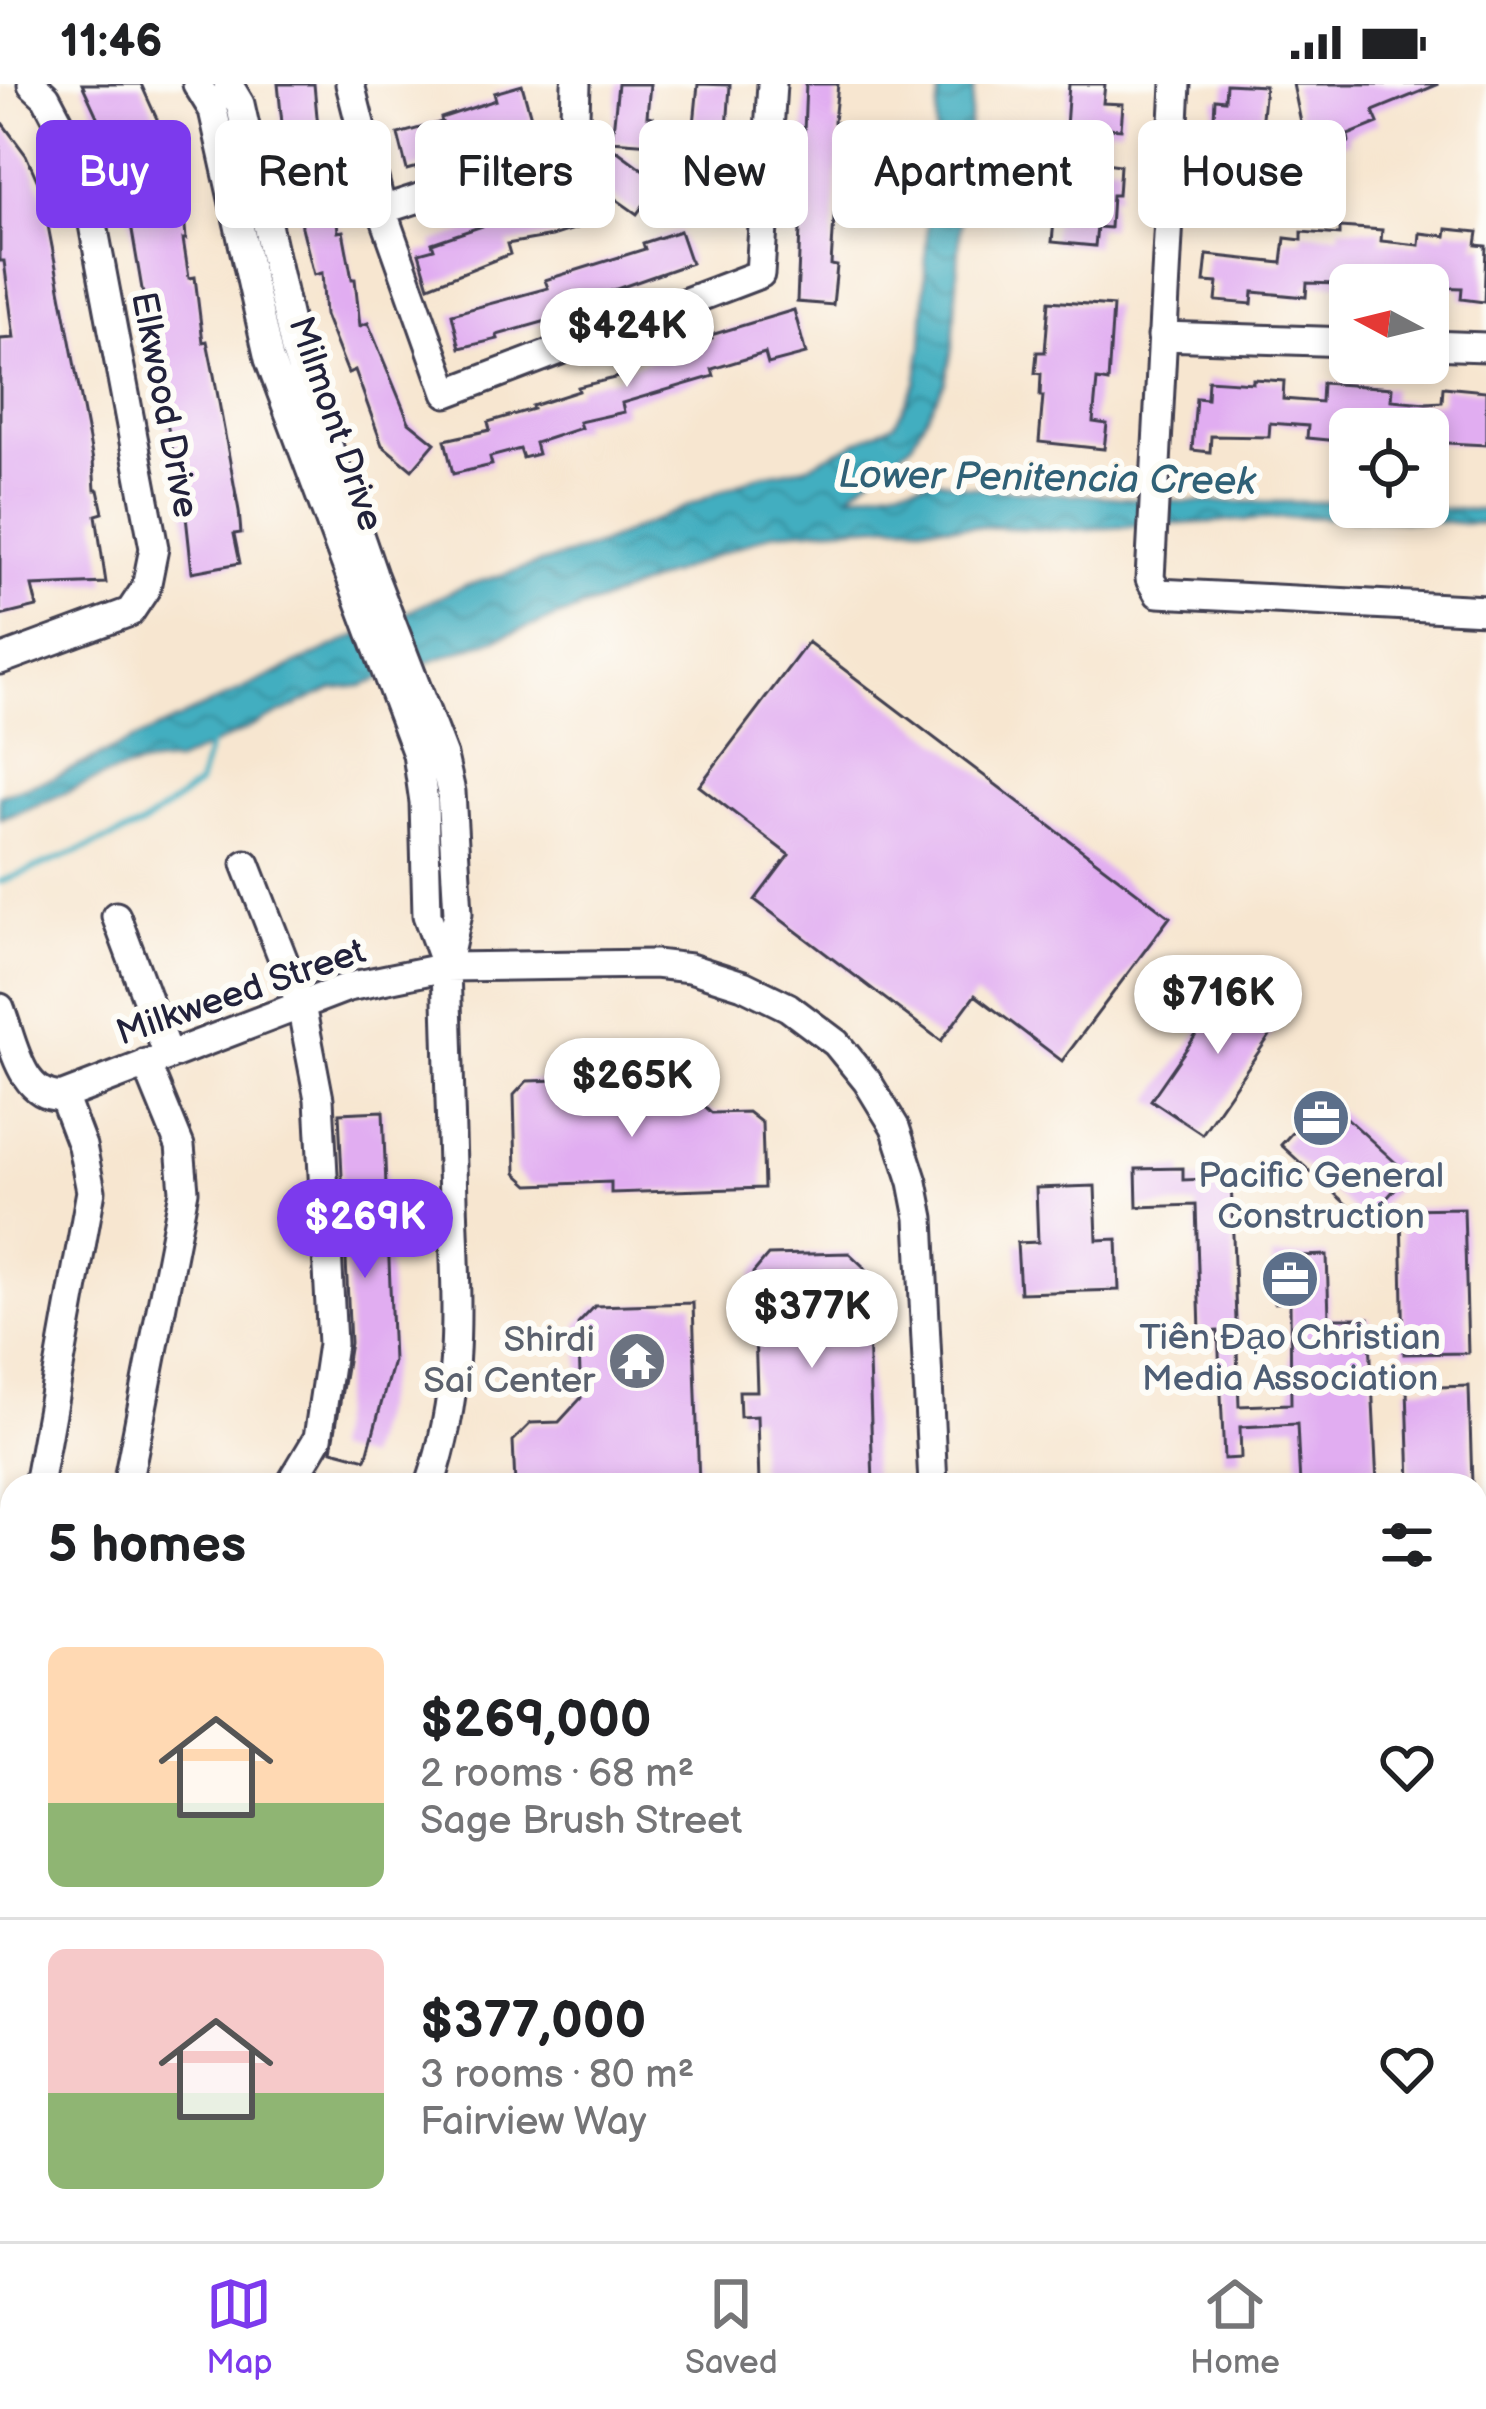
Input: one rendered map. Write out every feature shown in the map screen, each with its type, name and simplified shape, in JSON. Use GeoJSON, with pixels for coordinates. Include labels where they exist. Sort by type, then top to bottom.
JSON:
{"type":"FeatureCollection","features":[{"type":"Feature","properties":{"kind":"street","name":"Elkwood Drive"},"geometry":{"type":"LineString","coordinates":[[0,659],[130,612],[146,588],[154,548],[82,166],[46,97],[32,84]]}},
{"type":"Feature","properties":{"kind":"street","name":"Milmont Drive"},"geometry":{"type":"LineString","coordinates":[[197,84],[213,110],[268,359],[414,709],[447,774],[458,913],[446,967],[456,1384],[434,1473]]}},
{"type":"Feature","properties":{"kind":"street","name":"Milmont Drive"},"geometry":{"type":"LineString","coordinates":[[229,84],[240,104],[295,350],[364,584]]}},
{"type":"Feature","properties":{"kind":"street"},"geometry":{"type":"LineString","coordinates":[[350,84],[359,120]]}},
{"type":"Feature","properties":{"kind":"street"},"geometry":{"type":"LineString","coordinates":[[391,208],[574,148],[576,84]]}},
{"type":"Feature","properties":{"kind":"street"},"geometry":{"type":"LineString","coordinates":[[388,228],[447,392],[760,274],[772,84]]}},
{"type":"Feature","properties":{"kind":"street"},"geometry":{"type":"LineString","coordinates":[[1176,84],[1150,535],[1150,579],[1158,593],[1486,610]]}},
{"type":"Feature","properties":{"kind":"street"},"geometry":{"type":"LineString","coordinates":[[1162,336],[1329,341]]}},
{"type":"Feature","properties":{"kind":"street"},"geometry":{"type":"LineString","coordinates":[[1449,345],[1486,346]]}},
{"type":"Feature","properties":{"kind":"street"},"geometry":{"type":"LineString","coordinates":[[246,864],[301,1005],[319,1099],[332,1344],[317,1438],[297,1473]]}},
{"type":"Feature","properties":{"kind":"street"},"geometry":{"type":"LineString","coordinates":[[116,916],[180,1147],[184,1191],[130,1473]]}},
{"type":"Feature","properties":{"kind":"street","name":"Milkweed Street"},"geometry":{"type":"LineString","coordinates":[[63,1096],[348,987],[446,967],[635,964],[690,968],[743,985],[788,1007],[836,1043],[895,1127],[920,1218],[933,1473]]}},
{"type":"Feature","properties":{"kind":"street"},"geometry":{"type":"LineString","coordinates":[[0,1008],[32,1089],[47,1098],[63,1096],[82,1145],[91,1191],[40,1473]]}},
{"type":"Feature","properties":{"kind":"water"},"geometry":{"type":"Polygon","coordinates":[[[940,84],[974,84],[970,120],[937,120],[940,84]]]}},
{"type":"Feature","properties":{"kind":"water"},"geometry":{"type":"Polygon","coordinates":[[[927,228],[960,228],[953,345],[945,382],[911,444],[848,495],[936,479],[969,487],[1183,502],[1329,502],[1329,518],[1072,530],[896,524],[775,532],[597,603],[361,686],[332,689],[177,762],[108,775],[0,819],[0,795],[52,778],[459,588],[593,547],[757,476],[805,467],[895,423],[916,383],[927,228]]]}},
{"type":"Feature","properties":{"kind":"water"},"geometry":{"type":"Polygon","coordinates":[[[1449,509],[1486,510],[1486,524],[1449,523],[1449,509]]]}},
{"type":"Feature","properties":{"kind":"building"},"geometry":{"type":"Polygon","coordinates":[[[82,84],[141,84],[157,120],[99,120],[82,84]]]}},
{"type":"Feature","properties":{"kind":"building"},"geometry":{"type":"Polygon","coordinates":[[[278,84],[314,84],[317,120],[282,120],[278,84]]]}},
{"type":"Feature","properties":{"kind":"building"},"geometry":{"type":"Polygon","coordinates":[[[618,84],[650,84],[647,116],[653,120],[639,120],[639,143],[615,141],[618,84]]]}},
{"type":"Feature","properties":{"kind":"building"},"geometry":{"type":"Polygon","coordinates":[[[698,84],[730,85],[728,120],[694,120],[698,84]]]}},
{"type":"Feature","properties":{"kind":"building"},"geometry":{"type":"Polygon","coordinates":[[[806,84],[838,84],[832,120],[831,265],[837,266],[833,305],[797,302],[800,228],[808,228],[806,84]]]}},
{"type":"Feature","properties":{"kind":"building"},"geometry":{"type":"Polygon","coordinates":[[[1069,84],[1105,84],[1103,103],[1123,104],[1121,129],[1114,128],[1114,120],[1067,120],[1069,84]]]}},
{"type":"Feature","properties":{"kind":"building"},"geometry":{"type":"Polygon","coordinates":[[[1226,84],[1265,86],[1262,120],[1214,120],[1215,99],[1225,100],[1226,84]]]}},
{"type":"Feature","properties":{"kind":"building"},"geometry":{"type":"Polygon","coordinates":[[[1293,84],[1437,84],[1373,111],[1378,123],[1348,135],[1349,142],[1346,143],[1346,120],[1301,120],[1293,84]]]}},
{"type":"Feature","properties":{"kind":"building"},"geometry":{"type":"Polygon","coordinates":[[[522,85],[532,120],[442,120],[496,100],[494,93],[522,85]]]}},
{"type":"Feature","properties":{"kind":"building"},"geometry":{"type":"Polygon","coordinates":[[[0,120],[36,178],[36,228],[48,228],[103,513],[96,515],[106,583],[32,586],[37,607],[0,616],[0,339],[14,338],[4,261],[0,261],[0,120]]]}},
{"type":"Feature","properties":{"kind":"building"},"geometry":{"type":"Polygon","coordinates":[[[415,129],[415,168],[407,170],[398,134],[415,129]]]}},
{"type":"Feature","properties":{"kind":"building"},"geometry":{"type":"Polygon","coordinates":[[[615,151],[639,167],[637,214],[615,198],[615,151]]]}},
{"type":"Feature","properties":{"kind":"building"},"geometry":{"type":"Polygon","coordinates":[[[1114,164],[1120,165],[1118,195],[1114,195],[1114,164]]]}},
{"type":"Feature","properties":{"kind":"building"},"geometry":{"type":"Polygon","coordinates":[[[132,228],[185,228],[189,278],[195,277],[203,342],[207,341],[239,511],[241,533],[234,534],[240,563],[192,572],[185,507],[132,228]]]}},
{"type":"Feature","properties":{"kind":"building"},"geometry":{"type":"Polygon","coordinates":[[[302,228],[343,231],[360,326],[368,323],[409,422],[435,443],[412,470],[382,445],[355,370],[348,373],[325,315],[322,273],[314,275],[302,228]]]}},
{"type":"Feature","properties":{"kind":"building"},"geometry":{"type":"Polygon","coordinates":[[[476,228],[577,228],[507,244],[510,254],[429,286],[419,253],[434,249],[432,243],[476,228]]]}},
{"type":"Feature","properties":{"kind":"building"},"geometry":{"type":"Polygon","coordinates":[[[1053,228],[1097,228],[1095,246],[1052,242],[1053,228]]]}},
{"type":"Feature","properties":{"kind":"building"},"geometry":{"type":"Polygon","coordinates":[[[1340,228],[1382,230],[1381,241],[1419,245],[1420,233],[1478,232],[1476,245],[1486,246],[1484,302],[1461,299],[1462,288],[1449,288],[1449,264],[1329,264],[1329,284],[1307,283],[1306,297],[1253,292],[1252,304],[1216,301],[1218,283],[1204,282],[1207,255],[1282,263],[1285,238],[1302,240],[1302,232],[1340,235],[1340,228]]]}},
{"type":"Feature","properties":{"kind":"building"},"geometry":{"type":"Polygon","coordinates":[[[680,231],[691,263],[548,313],[550,320],[460,348],[452,314],[548,288],[545,280],[645,249],[643,243],[680,231]]]}},
{"type":"Feature","properties":{"kind":"building"},"geometry":{"type":"Polygon","coordinates":[[[1049,301],[1113,306],[1108,382],[1097,380],[1093,422],[1107,424],[1104,449],[1039,442],[1043,396],[1041,374],[1035,373],[1037,352],[1045,352],[1049,301]]]}},
{"type":"Feature","properties":{"kind":"building"},"geometry":{"type":"Polygon","coordinates":[[[794,310],[806,354],[768,364],[765,353],[712,369],[714,376],[622,403],[624,412],[579,422],[581,428],[535,443],[538,454],[523,458],[520,449],[490,457],[492,465],[453,474],[445,440],[490,430],[488,422],[533,409],[579,391],[578,387],[623,376],[621,370],[711,335],[794,310]]]}},
{"type":"Feature","properties":{"kind":"building"},"geometry":{"type":"Polygon","coordinates":[[[1253,379],[1284,381],[1283,399],[1321,402],[1322,383],[1392,388],[1391,400],[1426,403],[1442,402],[1443,387],[1486,391],[1486,445],[1449,443],[1449,408],[1329,408],[1329,440],[1307,438],[1308,426],[1270,423],[1269,437],[1211,436],[1210,452],[1192,450],[1196,398],[1207,399],[1208,380],[1253,383],[1253,379]]]}},
{"type":"Feature","properties":{"kind":"building"},"geometry":{"type":"Polygon","coordinates":[[[808,642],[1170,917],[1062,1061],[975,995],[941,1041],[755,900],[789,855],[699,786],[808,642]]]}},
{"type":"Feature","properties":{"kind":"building"},"geometry":{"type":"Polygon","coordinates":[[[1234,980],[1284,1015],[1202,1134],[1151,1100],[1234,980]]]}},
{"type":"Feature","properties":{"kind":"building"},"geometry":{"type":"Polygon","coordinates":[[[596,1079],[614,1097],[692,1094],[712,1113],[748,1112],[762,1123],[764,1188],[611,1193],[611,1182],[529,1185],[516,1173],[514,1095],[527,1081],[596,1079]]]}},
{"type":"Feature","properties":{"kind":"building"},"geometry":{"type":"Polygon","coordinates":[[[1324,1097],[1408,1174],[1366,1222],[1281,1145],[1324,1097]]]}},
{"type":"Feature","properties":{"kind":"building"},"geometry":{"type":"Polygon","coordinates":[[[383,1111],[393,1361],[366,1459],[332,1450],[350,1343],[339,1113],[383,1111]]]}},
{"type":"Feature","properties":{"kind":"building"},"geometry":{"type":"Polygon","coordinates":[[[1183,1168],[1183,1180],[1231,1178],[1239,1406],[1291,1404],[1290,1302],[1274,1303],[1272,1257],[1327,1255],[1329,1318],[1369,1318],[1376,1473],[1299,1473],[1297,1424],[1240,1427],[1241,1458],[1224,1459],[1218,1331],[1200,1332],[1196,1205],[1137,1207],[1136,1169],[1183,1168]]]}},
{"type":"Feature","properties":{"kind":"building"},"geometry":{"type":"Polygon","coordinates":[[[1095,1186],[1097,1240],[1117,1239],[1119,1290],[1020,1293],[1017,1243],[1038,1242],[1036,1188],[1095,1186]]]}},
{"type":"Feature","properties":{"kind":"building"},"geometry":{"type":"Polygon","coordinates":[[[1464,1208],[1468,1353],[1404,1354],[1401,1209],[1464,1208]]]}},
{"type":"Feature","properties":{"kind":"building"},"geometry":{"type":"Polygon","coordinates":[[[849,1253],[866,1269],[873,1473],[759,1473],[757,1416],[740,1417],[739,1391],[757,1391],[753,1273],[768,1255],[849,1253]]]}},
{"type":"Feature","properties":{"kind":"building","name":"Shirdi Sai Center"},"geometry":{"type":"Polygon","coordinates":[[[693,1303],[699,1473],[514,1473],[513,1441],[531,1423],[559,1422],[581,1398],[578,1324],[595,1306],[693,1303]]]}},
{"type":"Feature","properties":{"kind":"building"},"geometry":{"type":"Polygon","coordinates":[[[1469,1386],[1472,1473],[1410,1473],[1407,1388],[1469,1386]]]}},
{"type":"Feature","properties":{"kind":"waterway","name":"Lower Penitencia Creek"},"geometry":{"type":"LineString","coordinates":[[0,882],[140,827],[198,785],[211,740]]}},
{"type":"Feature","properties":{"kind":"place","name":"Pacific General Construction"},"geometry":{"type":"Point","coordinates":[1321,1118]}},
{"type":"Feature","properties":{"kind":"place","name":"Tiên Đạo Christian Media Association"},"geometry":{"type":"Point","coordinates":[1290,1279]}},
{"type":"Feature","properties":{"kind":"place","name":"Shirdi Sai Center"},"geometry":{"type":"Point","coordinates":[637,1361]}}]}
